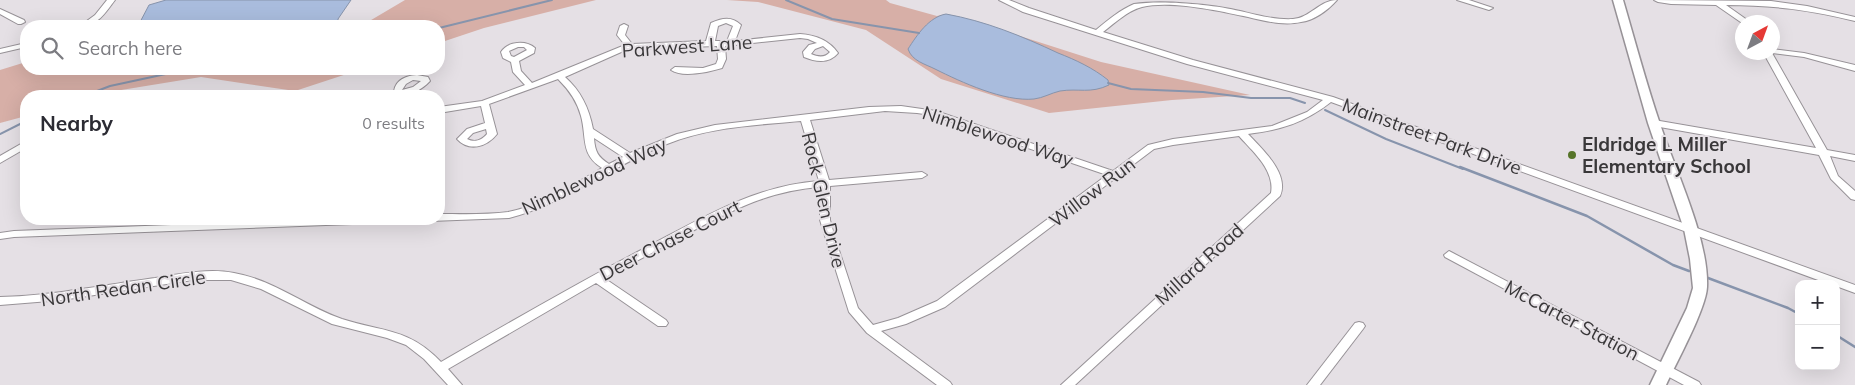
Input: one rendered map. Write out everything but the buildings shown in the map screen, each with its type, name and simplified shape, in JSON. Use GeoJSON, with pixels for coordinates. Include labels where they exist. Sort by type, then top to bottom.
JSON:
{"type":"FeatureCollection","features":[{"type":"Feature","properties":{"kind":"street"},"geometry":{"type":"LineString","coordinates":[[93,20],[98,17],[110,0]]}},
{"type":"Feature","properties":{"kind":"street","name":"Mainstreet Park Drive"},"geometry":{"type":"LineString","coordinates":[[1003,0],[1026,10],[1190,62],[1330,99],[1855,289]]}},
{"type":"Feature","properties":{"kind":"street"},"geometry":{"type":"LineString","coordinates":[[1097,33],[1123,12],[1143,4],[1191,3],[1257,17],[1294,21],[1307,18],[1333,0]]}},
{"type":"Feature","properties":{"kind":"street"},"geometry":{"type":"LineString","coordinates":[[1461,0],[1488,8]]}},
{"type":"Feature","properties":{"kind":"street"},"geometry":{"type":"LineString","coordinates":[[1618,0],[1654,123],[1691,229],[1697,259],[1700,288],[1694,308],[1658,385]]}},
{"type":"Feature","properties":{"kind":"street"},"geometry":{"type":"LineString","coordinates":[[1658,0],[1719,4],[1767,2],[1796,6],[1855,19]]}},
{"type":"Feature","properties":{"kind":"street"},"geometry":{"type":"LineString","coordinates":[[1719,4],[1736,15]]}},
{"type":"Feature","properties":{"kind":"street"},"geometry":{"type":"LineString","coordinates":[[0,11],[20,21]]}},
{"type":"Feature","properties":{"kind":"street"},"geometry":{"type":"LineString","coordinates":[[676,70],[704,71],[719,66],[726,44],[736,25],[730,21],[724,21],[714,25],[710,43]]}},
{"type":"Feature","properties":{"kind":"street"},"geometry":{"type":"LineString","coordinates":[[624,26],[621,35],[630,47]]}},
{"type":"Feature","properties":{"kind":"street","name":"Parkwest Lane"},"geometry":{"type":"LineString","coordinates":[[445,109],[484,103],[532,87],[616,50],[630,47],[726,44],[800,36],[814,38],[824,43]]}},
{"type":"Feature","properties":{"kind":"street"},"geometry":{"type":"LineString","coordinates":[[0,51],[20,46]]}},
{"type":"Feature","properties":{"kind":"street"},"geometry":{"type":"LineString","coordinates":[[1780,52],[1804,55],[1855,68]]}},
{"type":"Feature","properties":{"kind":"street"},"geometry":{"type":"LineString","coordinates":[[515,60],[517,72],[532,87]]}},
{"type":"Feature","properties":{"kind":"street"},"geometry":{"type":"LineString","coordinates":[[1771,60],[1823,152],[1834,177],[1855,197]]}},
{"type":"Feature","properties":{"kind":"street"},"geometry":{"type":"LineString","coordinates":[[559,76],[578,94],[594,158],[610,170]]}},
{"type":"Feature","properties":{"kind":"street","name":"Willow Run"},"geometry":{"type":"LineString","coordinates":[[871,330],[902,321],[941,304],[1151,147],[1288,124],[1310,114],[1330,99]]}},
{"type":"Feature","properties":{"kind":"street"},"geometry":{"type":"LineString","coordinates":[[484,103],[489,116],[488,125]]}},
{"type":"Feature","properties":{"kind":"street","name":"Nimblewood Way"},"geometry":{"type":"LineString","coordinates":[[445,217],[509,215],[555,198],[663,142],[716,128],[749,122],[805,118],[887,108],[922,110],[969,124],[1115,175]]}},
{"type":"Feature","properties":{"kind":"street","name":"Rock Glen Drive"},"geometry":{"type":"LineString","coordinates":[[805,118],[824,183],[825,220],[853,309],[871,330],[946,385]]}},
{"type":"Feature","properties":{"kind":"street"},"geometry":{"type":"LineString","coordinates":[[1654,123],[1855,158]]}},
{"type":"Feature","properties":{"kind":"street"},"geometry":{"type":"LineString","coordinates":[[588,132],[631,158]]}},
{"type":"Feature","properties":{"kind":"street","name":"Millard Road"},"geometry":{"type":"LineString","coordinates":[[1067,385],[1276,194],[1279,187],[1278,180],[1242,133]]}},
{"type":"Feature","properties":{"kind":"street"},"geometry":{"type":"LineString","coordinates":[[0,160],[20,148]]}},
{"type":"Feature","properties":{"kind":"street","name":"Deer Chase Court"},"geometry":{"type":"LineString","coordinates":[[440,368],[596,278],[732,206],[780,190],[824,183],[922,176]]}},
{"type":"Feature","properties":{"kind":"street","name":"Nimblewood Way"},"geometry":{"type":"LineString","coordinates":[[0,236],[248,225]]}},
{"type":"Feature","properties":{"kind":"street","name":"McCarter Station"},"geometry":{"type":"LineString","coordinates":[[1449,255],[1696,385]]}},
{"type":"Feature","properties":{"kind":"street","name":"North Redan Circle"},"geometry":{"type":"LineString","coordinates":[[0,301],[58,297],[183,277],[221,275],[240,277],[266,287],[314,312],[342,323],[395,337],[410,343],[418,347],[456,385]]}},
{"type":"Feature","properties":{"kind":"street"},"geometry":{"type":"LineString","coordinates":[[596,278],[662,323]]}},
{"type":"Feature","properties":{"kind":"street"},"geometry":{"type":"LineString","coordinates":[[1313,385],[1359,326]]}},
{"type":"Feature","properties":{"kind":"shaded area"},"geometry":{"type":"Polygon","coordinates":[[[405,0],[596,0],[484,28],[445,41],[445,20],[371,20],[405,0]]]}},
{"type":"Feature","properties":{"kind":"shaded area"},"geometry":{"type":"Polygon","coordinates":[[[727,0],[886,0],[890,3],[937,16],[946,14],[960,17],[1101,62],[1250,95],[1172,100],[1049,113],[941,79],[866,30],[758,2],[727,0]]]}},
{"type":"Feature","properties":{"kind":"shaded area"},"geometry":{"type":"Polygon","coordinates":[[[20,64],[20,75],[344,75],[298,90],[201,77],[121,90],[20,90],[20,118],[0,123],[0,70],[20,64]]]}},
{"type":"Feature","properties":{"kind":"water"},"geometry":{"type":"Polygon","coordinates":[[[166,0],[351,0],[338,20],[141,20],[149,5],[166,0]]]}},
{"type":"Feature","properties":{"kind":"water"},"geometry":{"type":"Polygon","coordinates":[[[946,14],[989,25],[1078,61],[1108,80],[1109,85],[1090,90],[1067,90],[1034,99],[1022,99],[996,94],[957,80],[919,62],[908,49],[929,23],[946,14]]]}},
{"type":"Feature","properties":{"kind":"waterway"},"geometry":{"type":"LineString","coordinates":[[445,27],[552,0]]}},
{"type":"Feature","properties":{"kind":"waterway"},"geometry":{"type":"LineString","coordinates":[[786,0],[832,19],[919,33]]}},
{"type":"Feature","properties":{"kind":"waterway"},"geometry":{"type":"LineString","coordinates":[[100,90],[161,75]]}},
{"type":"Feature","properties":{"kind":"waterway"},"geometry":{"type":"LineString","coordinates":[[1108,83],[1131,89],[1203,92],[1251,98],[1290,98],[1305,103]]}},
{"type":"Feature","properties":{"kind":"waterway"},"geometry":{"type":"LineString","coordinates":[[1325,110],[1386,139],[1463,169]]}},
{"type":"Feature","properties":{"kind":"waterway"},"geometry":{"type":"LineString","coordinates":[[0,134],[20,124]]}},
{"type":"Feature","properties":{"kind":"waterway"},"geometry":{"type":"LineString","coordinates":[[1460,167],[1587,216],[1673,265],[1689,271]]}},
{"type":"Feature","properties":{"kind":"waterway"},"geometry":{"type":"LineString","coordinates":[[1708,278],[1795,312]]}},
{"type":"Feature","properties":{"kind":"waterway"},"geometry":{"type":"LineString","coordinates":[[1840,338],[1855,347]]}},
{"type":"Feature","properties":{"kind":"place","name":"Eldridge L Miller Elementary School"},"geometry":{"type":"Point","coordinates":[1572,155]}}]}
